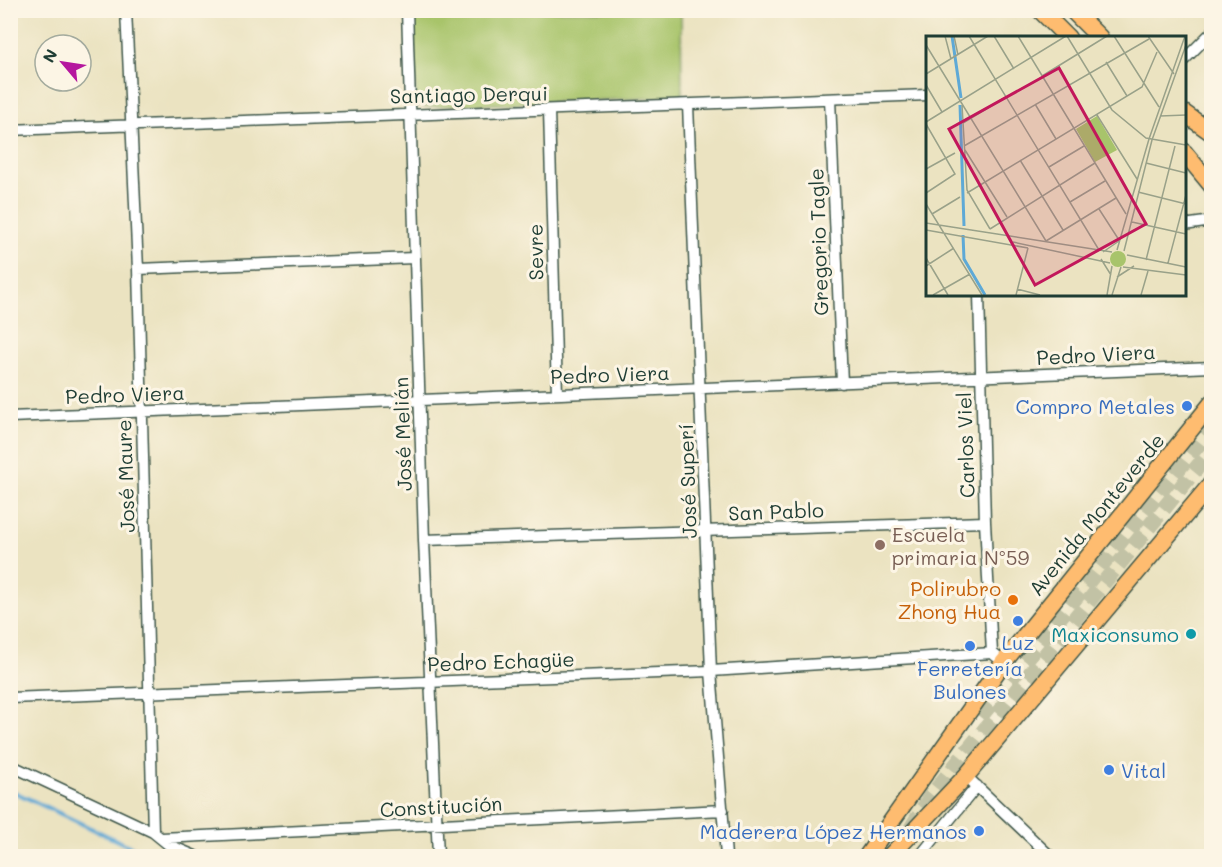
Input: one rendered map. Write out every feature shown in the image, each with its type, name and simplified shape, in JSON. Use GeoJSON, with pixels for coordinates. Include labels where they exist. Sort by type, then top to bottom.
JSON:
{"type":"FeatureCollection","features":[{"type":"Feature","properties":{"kind":"main road"},"geometry":{"type":"LineString","coordinates":[[1040,10],[1066,36]]}},
{"type":"Feature","properties":{"kind":"main road"},"geometry":{"type":"LineString","coordinates":[[1072,10],[1098,36]]}},
{"type":"Feature","properties":{"kind":"main road"},"geometry":{"type":"LineString","coordinates":[[1186,113],[1212,134]]}},
{"type":"Feature","properties":{"kind":"main road"},"geometry":{"type":"LineString","coordinates":[[1186,153],[1212,186]]}},
{"type":"Feature","properties":{"kind":"main road","name":"Avenida Monteverde"},"geometry":{"type":"LineString","coordinates":[[867,856],[998,658],[1212,403]]}},
{"type":"Feature","properties":{"kind":"main road"},"geometry":{"type":"LineString","coordinates":[[890,856],[972,781],[1212,483]]}},
{"type":"Feature","properties":{"kind":"street","name":"José Maure"},"geometry":{"type":"LineString","coordinates":[[126,10],[138,268],[149,693],[157,835]]}},
{"type":"Feature","properties":{"kind":"street","name":"José Melián"},"geometry":{"type":"LineString","coordinates":[[407,10],[424,540],[438,856]]}},
{"type":"Feature","properties":{"kind":"street"},"geometry":{"type":"LineString","coordinates":[[1186,59],[1212,32]]}},
{"type":"Feature","properties":{"kind":"street","name":"Santiago Derqui"},"geometry":{"type":"LineString","coordinates":[[10,130],[926,95]]}},
{"type":"Feature","properties":{"kind":"street","name":"Gregorio Tagle"},"geometry":{"type":"LineString","coordinates":[[830,99],[842,384]]}},
{"type":"Feature","properties":{"kind":"street","name":"José Superí"},"geometry":{"type":"LineString","coordinates":[[688,105],[711,671],[726,856]]}},
{"type":"Feature","properties":{"kind":"street","name":"Sevre"},"geometry":{"type":"LineString","coordinates":[[549,110],[557,394]]}},
{"type":"Feature","properties":{"kind":"street"},"geometry":{"type":"LineString","coordinates":[[1186,225],[1212,221]]}},
{"type":"Feature","properties":{"kind":"street"},"geometry":{"type":"LineString","coordinates":[[138,268],[414,258]]}},
{"type":"Feature","properties":{"kind":"street","name":"Carlos Viel"},"geometry":{"type":"LineString","coordinates":[[979,296],[985,522],[998,658]]}},
{"type":"Feature","properties":{"kind":"street","name":"Pedro Viera"},"geometry":{"type":"LineString","coordinates":[[10,417],[1212,367]]}},
{"type":"Feature","properties":{"kind":"street","name":"San Pablo"},"geometry":{"type":"LineString","coordinates":[[424,540],[985,522]]}},
{"type":"Feature","properties":{"kind":"street","name":"Pedro Echagüe"},"geometry":{"type":"LineString","coordinates":[[10,698],[998,658]]}},
{"type":"Feature","properties":{"kind":"street"},"geometry":{"type":"LineString","coordinates":[[10,765],[157,835],[195,856]]}},
{"type":"Feature","properties":{"kind":"street"},"geometry":{"type":"LineString","coordinates":[[920,856],[972,781],[1050,856]]}},
{"type":"Feature","properties":{"kind":"street","name":"Constitución"},"geometry":{"type":"LineString","coordinates":[[157,835],[723,810]]}},
{"type":"Feature","properties":{"kind":"green space"},"geometry":{"type":"Polygon","coordinates":[[[413,11],[681,11],[682,97],[423,107],[416,98],[413,11]]]}},
{"type":"Feature","properties":{"kind":"waterway"},"geometry":{"type":"LineString","coordinates":[[10,790],[150,856]]}},
{"type":"Feature","properties":{"kind":"tunnel"},"geometry":{"type":"LineString","coordinates":[[980,717],[1212,427]]}},
{"type":"Feature","properties":{"kind":"tunnel"},"geometry":{"type":"LineString","coordinates":[[911,829],[931,796],[1212,449]]}},
{"type":"Feature","properties":{"kind":"place","name":"Compro Metales"},"geometry":{"type":"Point","coordinates":[1187,406]}},
{"type":"Feature","properties":{"kind":"place","name":"Escuela primaria Nº59"},"geometry":{"type":"Point","coordinates":[880,545]}},
{"type":"Feature","properties":{"kind":"place","name":"Polirubro Zhong Hua"},"geometry":{"type":"Point","coordinates":[1013,600]}},
{"type":"Feature","properties":{"kind":"place","name":"Luz"},"geometry":{"type":"Point","coordinates":[1018,621]}},
{"type":"Feature","properties":{"kind":"place","name":"Maxiconsumo"},"geometry":{"type":"Point","coordinates":[1191,634]}},
{"type":"Feature","properties":{"kind":"place","name":"Ferretería Bulones"},"geometry":{"type":"Point","coordinates":[970,646]}},
{"type":"Feature","properties":{"kind":"place","name":"Vital"},"geometry":{"type":"Point","coordinates":[1109,770]}},
{"type":"Feature","properties":{"kind":"place","name":"Maderera López Hermanos"},"geometry":{"type":"Point","coordinates":[979,831]}}]}
